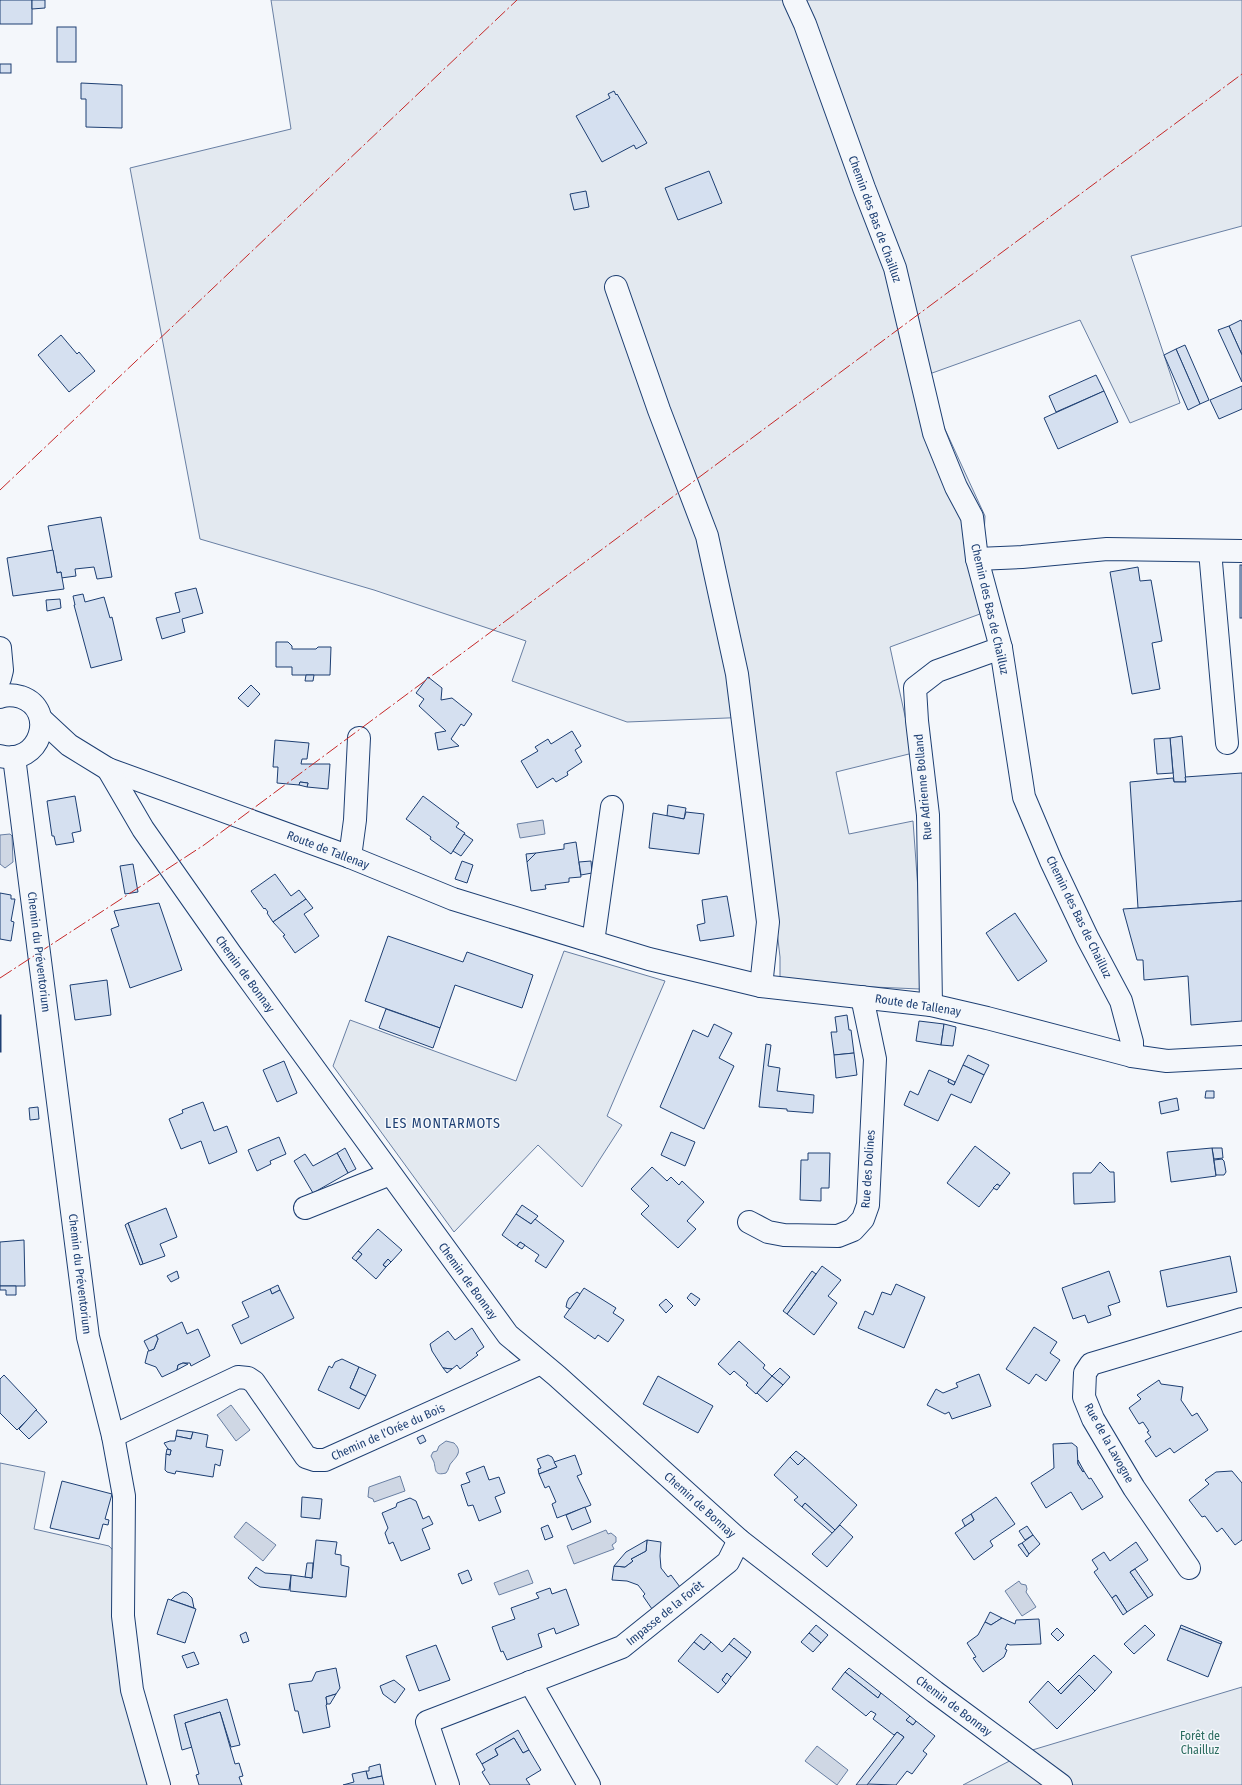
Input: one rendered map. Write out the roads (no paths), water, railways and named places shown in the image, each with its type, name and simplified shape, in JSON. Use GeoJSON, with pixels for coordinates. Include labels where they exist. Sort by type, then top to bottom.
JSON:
{"type":"FeatureCollection","features":[{"type":"Feature","properties":{"kind":"street","name":"Chemin des Bas de Chailluz"},"geometry":{"type":"LineString","coordinates":[[794,0],[805,24],[864,188],[895,268],[934,433],[956,487],[972,517],[977,559],[1001,648],[1024,797],[1051,861],[1087,937],[1121,1001],[1132,1042],[1132,1056]]}},
{"type":"Feature","properties":{"kind":"street"},"geometry":{"type":"LineString","coordinates":[[616,287],[659,410],[707,536],[737,674],[768,922],[761,986]]}},
{"type":"Feature","properties":{"kind":"street"},"geometry":{"type":"LineString","coordinates":[[977,559],[1022,557],[1107,549],[1242,551]]}},
{"type":"Feature","properties":{"kind":"street"},"geometry":{"type":"LineString","coordinates":[[1210,551],[1227,743]]}},
{"type":"Feature","properties":{"kind":"street"},"geometry":{"type":"LineString","coordinates":[[0,648],[1,674],[7,696]]}},
{"type":"Feature","properties":{"kind":"street","name":"Rue Adrienne Bolland"},"geometry":{"type":"LineString","coordinates":[[931,1005],[928,815],[917,721],[915,688],[937,671],[1001,648]]}},
{"type":"Feature","properties":{"kind":"street","name":"Route de Tallenay"},"geometry":{"type":"LineString","coordinates":[[7,696],[32,703],[41,719],[69,745],[108,769],[350,857],[453,899],[649,959],[761,986],[931,1005],[1132,1056],[1167,1061],[1242,1057]]}},
{"type":"Feature","properties":{"kind":"street"},"geometry":{"type":"LineString","coordinates":[[7,757],[23,755],[37,743],[40,735],[41,719]]}},
{"type":"Feature","properties":{"kind":"street"},"geometry":{"type":"LineString","coordinates":[[350,857],[355,820],[359,738]]}},
{"type":"Feature","properties":{"kind":"street","name":"Route de Tallenay"},"geometry":{"type":"LineString","coordinates":[[37,743],[69,745]]}},
{"type":"Feature","properties":{"kind":"street","name":"Chemin du Préventorium"},"geometry":{"type":"LineString","coordinates":[[7,757],[88,1337],[113,1436],[124,1496],[123,1616],[132,1690],[159,1785]]}},
{"type":"Feature","properties":{"kind":"street","name":"Chemin de Bonnay"},"geometry":{"type":"LineString","coordinates":[[108,769],[148,836],[234,959],[508,1335],[739,1540],[929,1688],[1061,1785]]}},
{"type":"Feature","properties":{"kind":"street"},"geometry":{"type":"LineString","coordinates":[[593,942],[612,807]]}},
{"type":"Feature","properties":{"kind":"street","name":"Rue des Dolines"},"geometry":{"type":"LineString","coordinates":[[749,1222],[768,1232],[784,1235],[838,1236],[853,1230],[863,1219],[868,1205],[875,1059],[862,997]]}},
{"type":"Feature","properties":{"kind":"street"},"geometry":{"type":"LineString","coordinates":[[305,1208],[390,1174]]}},
{"type":"Feature","properties":{"kind":"street","name":"Rue de la Lavogne"},"geometry":{"type":"LineString","coordinates":[[1189,1568],[1134,1488],[1093,1419],[1084,1397],[1085,1373],[1091,1364],[1242,1319]]}},
{"type":"Feature","properties":{"kind":"street","name":"Chemin de l’Orée du Bois"},"geometry":{"type":"LineString","coordinates":[[113,1436],[238,1377],[248,1378],[254,1382],[306,1457],[315,1460],[325,1460],[541,1363]]}},
{"type":"Feature","properties":{"kind":"street","name":"Impasse de la Forêt"},"geometry":{"type":"LineString","coordinates":[[448,1785],[427,1722],[622,1647],[728,1562],[739,1540]]}},
{"type":"Feature","properties":{"kind":"street"},"geometry":{"type":"LineString","coordinates":[[530,1682],[589,1785]]}},
{"type":"Feature","properties":{"kind":"district","name":"LES MONTARMOTS"},"geometry":{"type":"Point","coordinates":[443,1123]}},
{"type":"Feature","properties":{"kind":"park label","name":"Forêt de Chailluz"},"geometry":{"type":"Point","coordinates":[1200,1743]}}]}
